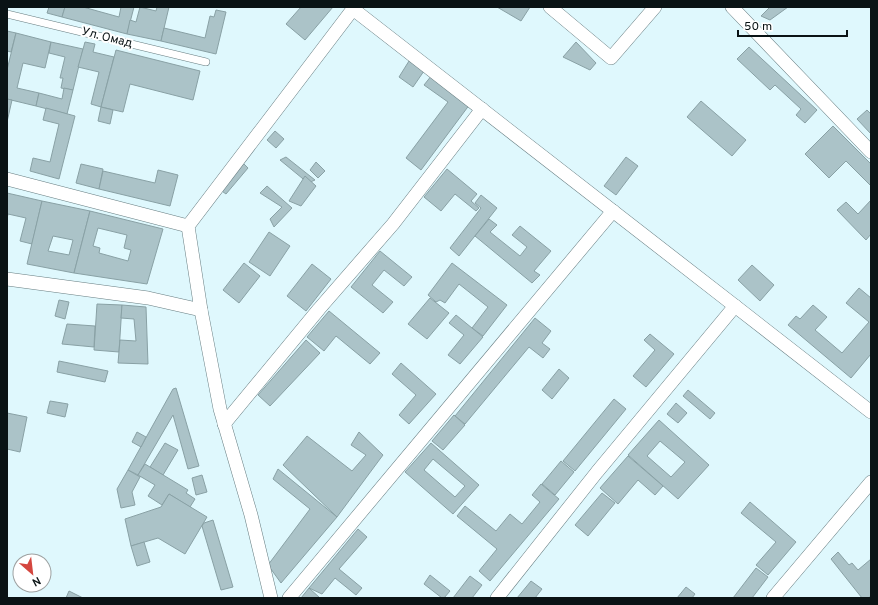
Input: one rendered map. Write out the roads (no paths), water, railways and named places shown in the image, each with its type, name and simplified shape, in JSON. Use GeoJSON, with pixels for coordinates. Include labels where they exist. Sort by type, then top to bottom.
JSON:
{"type":"FeatureCollection","features":[{"type":"Feature","properties":{"kind":"street"},"geometry":{"type":"LineString","coordinates":[[550,7],[611,58],[655,7]]}},
{"type":"Feature","properties":{"kind":"street"},"geometry":{"type":"LineString","coordinates":[[732,7],[871,152]]}},
{"type":"Feature","properties":{"kind":"street"},"geometry":{"type":"LineString","coordinates":[[272,598],[251,515],[220,410],[201,310],[188,226],[353,8],[871,412]]}},
{"type":"Feature","properties":{"kind":"street"},"geometry":{"type":"LineString","coordinates":[[224,424],[319,309],[393,224],[482,109]]}},
{"type":"Feature","properties":{"kind":"street"},"geometry":{"type":"LineString","coordinates":[[7,179],[188,226]]}},
{"type":"Feature","properties":{"kind":"street"},"geometry":{"type":"LineString","coordinates":[[289,598],[612,211]]}},
{"type":"Feature","properties":{"kind":"street"},"geometry":{"type":"LineString","coordinates":[[7,279],[148,298],[201,310]]}},
{"type":"Feature","properties":{"kind":"street"},"geometry":{"type":"LineString","coordinates":[[497,598],[597,472],[735,306]]}},
{"type":"Feature","properties":{"kind":"street"},"geometry":{"type":"LineString","coordinates":[[773,598],[871,482]]}},
{"type":"Feature","properties":{"kind":"lane","name":"Ул. Омад"},"geometry":{"type":"LineString","coordinates":[[7,14],[206,62]]}}]}
